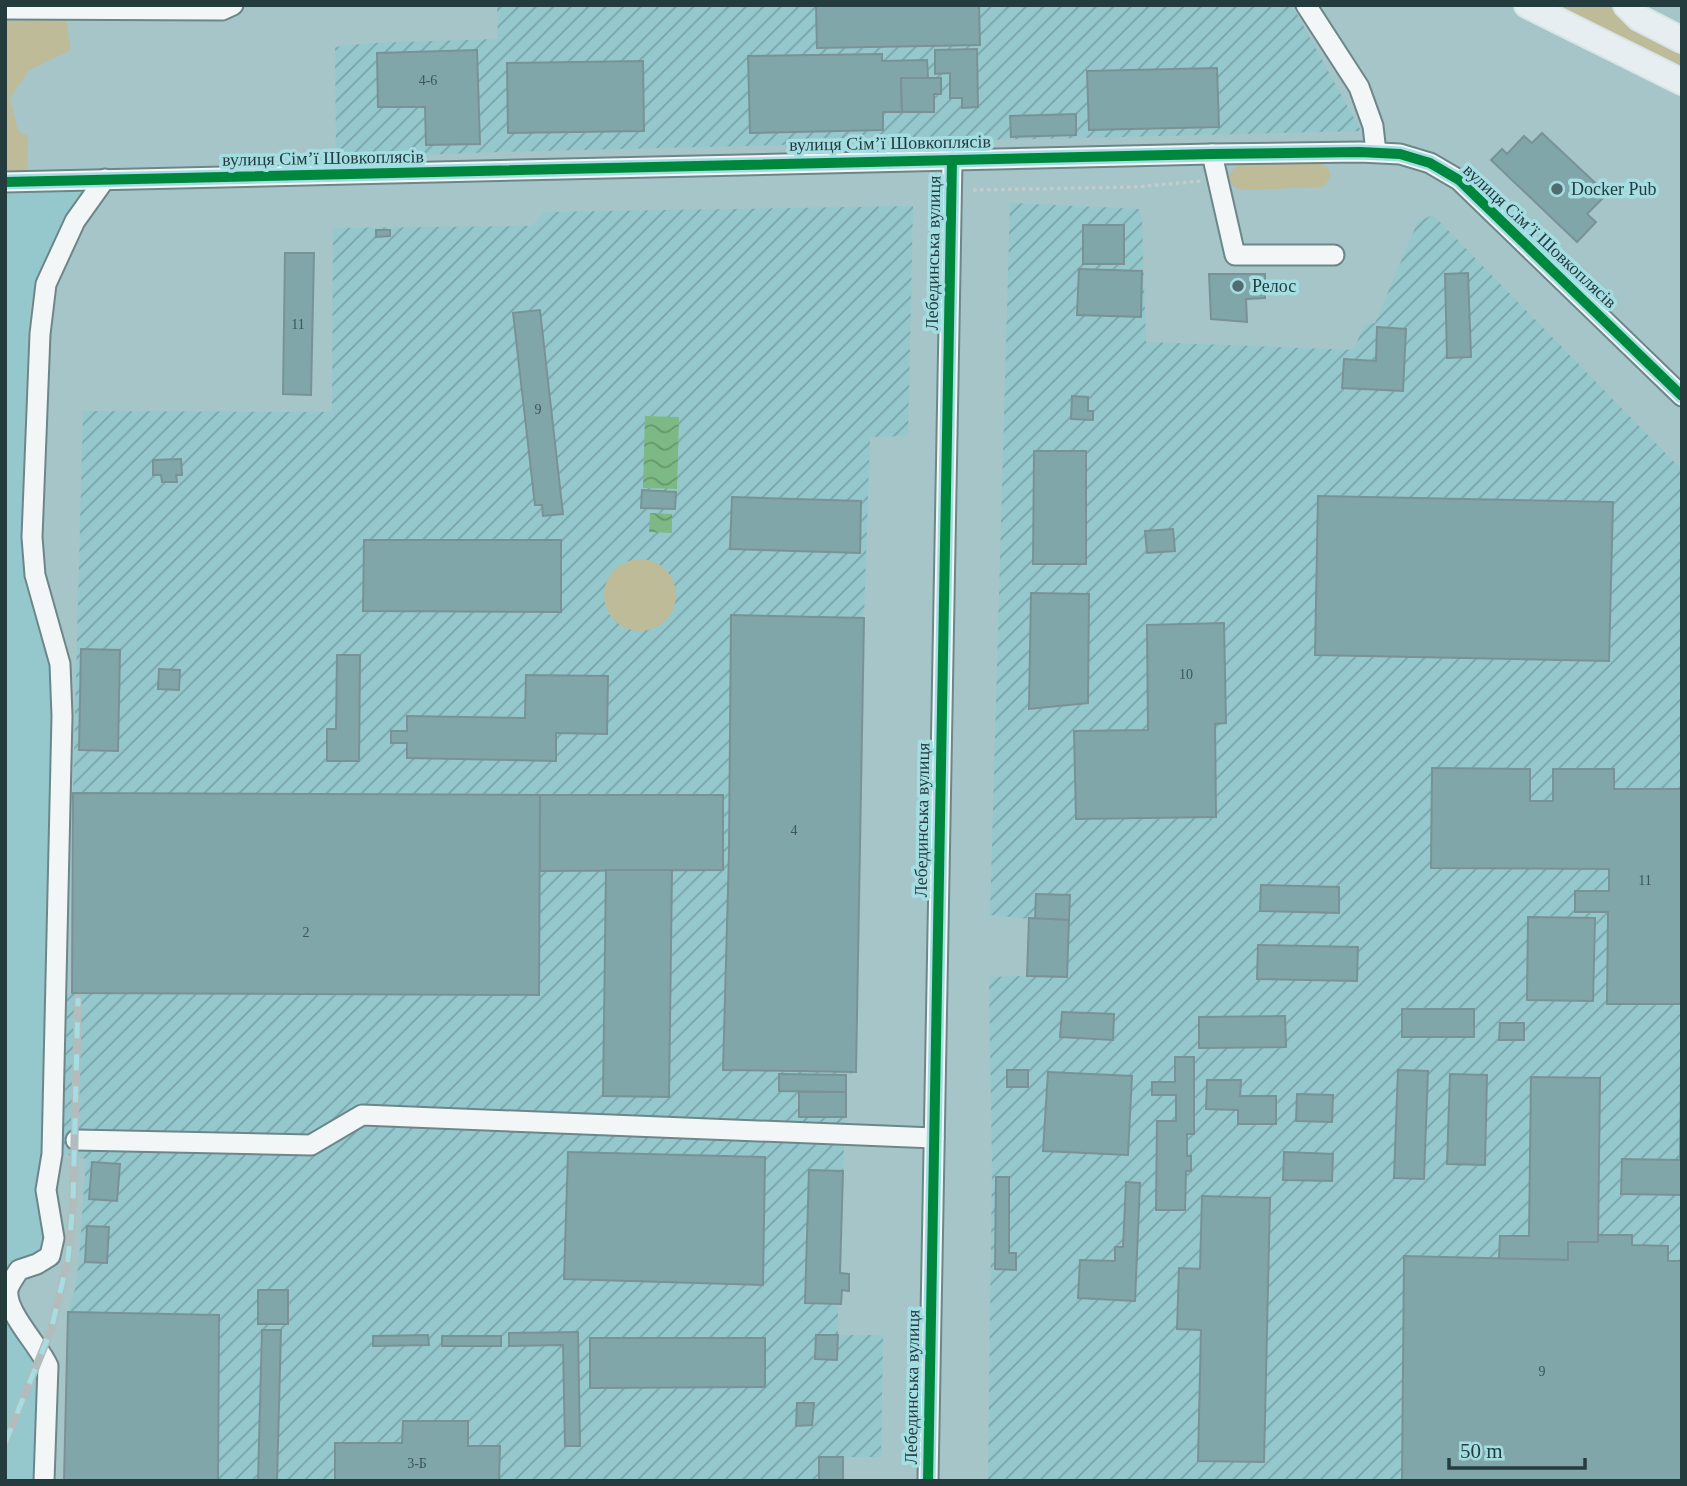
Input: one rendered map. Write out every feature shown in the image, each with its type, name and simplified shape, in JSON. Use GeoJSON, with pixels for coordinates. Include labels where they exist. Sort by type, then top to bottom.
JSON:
{"type":"FeatureCollection","features":[{"type":"Feature","properties":{"kind":"main road"},"geometry":{"type":"LineString","coordinates":[[1527,5],[1682,82]]}},
{"type":"Feature","properties":{"kind":"main road"},"geometry":{"type":"LineString","coordinates":[[1626,5],[1639,18],[1682,40]]}},
{"type":"Feature","properties":{"kind":"street"},"geometry":{"type":"LineString","coordinates":[[5,9],[222,10],[233,5]]}},
{"type":"Feature","properties":{"kind":"street"},"geometry":{"type":"LineString","coordinates":[[1306,5],[1359,87],[1373,126],[1376,152]]}},
{"type":"Feature","properties":{"kind":"street"},"geometry":{"type":"LineString","coordinates":[[1212,154],[1235,255],[1334,255]]}},
{"type":"Feature","properties":{"kind":"street","name":"вулиця Сімʼї Шовкоплясів"},"geometry":{"type":"LineString","coordinates":[[5,182],[1212,154],[1400,154],[1430,163],[1459,180],[1682,396]]}},
{"type":"Feature","properties":{"kind":"street","name":"Лебединська вулиця"},"geometry":{"type":"LineString","coordinates":[[928,1481],[952,160]]}},
{"type":"Feature","properties":{"kind":"street"},"geometry":{"type":"LineString","coordinates":[[44,1481],[48,1366],[42,1352],[11,1308],[8,1290],[19,1270],[50,1256],[54,1238],[46,1190],[52,1154],[62,716],[60,664],[35,575],[32,537],[40,334],[46,284],[75,221],[104,179]]}},
{"type":"Feature","properties":{"kind":"street"},"geometry":{"type":"LineString","coordinates":[[76,1140],[311,1145],[362,1115],[934,1138]]}},
{"type":"Feature","properties":{"kind":"path"},"geometry":{"type":"LineString","coordinates":[[973,190],[1135,187],[1219,180]]}},
{"type":"Feature","properties":{"kind":"shaded area"},"geometry":{"type":"Polygon","coordinates":[[[1292,5],[1361,131],[336,158],[335,47],[370,43],[498,39],[497,7],[1292,5]]]}},
{"type":"Feature","properties":{"kind":"shaded area"},"geometry":{"type":"Polygon","coordinates":[[[1555,5],[1609,5],[1623,21],[1682,55],[1682,69],[1555,5]]]}},
{"type":"Feature","properties":{"kind":"shaded area"},"geometry":{"type":"Polygon","coordinates":[[[66,19],[71,50],[29,70],[10,98],[18,131],[28,136],[27,170],[5,171],[5,21],[66,19]]]}},
{"type":"Feature","properties":{"kind":"shaded area"},"geometry":{"type":"Polygon","coordinates":[[[1320,162],[1330,174],[1322,187],[1241,190],[1232,185],[1229,177],[1232,170],[1239,165],[1320,162]]]}},
{"type":"Feature","properties":{"kind":"shaded area"},"geometry":{"type":"Polygon","coordinates":[[[84,190],[64,222],[47,260],[31,301],[28,325],[22,486],[24,574],[50,661],[52,773],[45,1251],[5,1280],[5,192],[84,190]]]}},
{"type":"Feature","properties":{"kind":"shaded area"},"geometry":{"type":"Polygon","coordinates":[[[1010,203],[1139,209],[1142,220],[1146,342],[1354,350],[1364,324],[1375,323],[1418,221],[1433,215],[1682,470],[1682,1481],[988,1481],[992,1168],[989,977],[1027,976],[1029,919],[990,915],[1010,203]]]}},
{"type":"Feature","properties":{"kind":"shaded area"},"geometry":{"type":"Polygon","coordinates":[[[913,206],[908,436],[870,437],[856,1072],[846,1075],[840,1273],[849,1274],[849,1291],[842,1291],[841,1304],[838,1305],[838,1335],[883,1335],[881,1457],[843,1457],[843,1481],[64,1481],[68,1312],[79,1260],[86,1159],[63,1154],[67,993],[72,993],[73,793],[83,411],[332,412],[333,228],[532,226],[544,212],[913,206]]]}},
{"type":"Feature","properties":{"kind":"shaded area"},"geometry":{"type":"Polygon","coordinates":[[[647,559],[666,569],[674,581],[674,609],[666,621],[654,629],[633,631],[614,621],[606,609],[604,588],[614,569],[626,561],[647,559]]]}},
{"type":"Feature","properties":{"kind":"shaded area"},"geometry":{"type":"Polygon","coordinates":[[[5,1312],[42,1368],[35,1481],[5,1481],[5,1312]]]}},
{"type":"Feature","properties":{"kind":"water"},"geometry":{"type":"Polygon","coordinates":[[[645,416],[679,417],[677,489],[643,488],[645,416]]]}},
{"type":"Feature","properties":{"kind":"water"},"geometry":{"type":"Polygon","coordinates":[[[650,513],[672,514],[672,533],[649,532],[650,513]]]}},
{"type":"Feature","properties":{"kind":"building"},"geometry":{"type":"Polygon","coordinates":[[[979,5],[980,45],[817,48],[816,6],[979,5]]]}},
{"type":"Feature","properties":{"kind":"building"},"geometry":{"type":"Polygon","coordinates":[[[977,49],[978,107],[962,108],[962,98],[950,98],[950,73],[935,74],[935,50],[977,49]]]}},
{"type":"Feature","properties":{"kind":"building"},"geometry":{"type":"Polygon","coordinates":[[[477,50],[480,144],[426,145],[425,107],[378,107],[377,53],[477,50]]]}},
{"type":"Feature","properties":{"kind":"building"},"geometry":{"type":"Polygon","coordinates":[[[882,54],[882,61],[927,60],[928,78],[901,78],[902,112],[883,112],[883,130],[750,133],[748,56],[882,54]]]}},
{"type":"Feature","properties":{"kind":"building"},"geometry":{"type":"Polygon","coordinates":[[[643,61],[644,131],[508,133],[507,63],[643,61]]]}},
{"type":"Feature","properties":{"kind":"building"},"geometry":{"type":"Polygon","coordinates":[[[1217,68],[1219,127],[1089,130],[1087,71],[1217,68]]]}},
{"type":"Feature","properties":{"kind":"building"},"geometry":{"type":"Polygon","coordinates":[[[901,78],[941,78],[941,94],[934,94],[934,112],[902,112],[901,78]]]}},
{"type":"Feature","properties":{"kind":"building"},"geometry":{"type":"Polygon","coordinates":[[[1076,114],[1076,135],[1011,137],[1010,116],[1076,114]]]}},
{"type":"Feature","properties":{"kind":"building"},"geometry":{"type":"Polygon","coordinates":[[[1542,133],[1607,194],[1587,214],[1596,222],[1577,242],[1491,160],[1502,149],[1507,154],[1524,136],[1532,143],[1542,133]]]}},
{"type":"Feature","properties":{"kind":"building"},"geometry":{"type":"Polygon","coordinates":[[[1083,225],[1124,225],[1124,264],[1083,264],[1083,225]]]}},
{"type":"Feature","properties":{"kind":"building"},"geometry":{"type":"Polygon","coordinates":[[[376,230],[390,230],[390,236],[376,237],[376,230]]]}},
{"type":"Feature","properties":{"kind":"building"},"geometry":{"type":"Polygon","coordinates":[[[285,253],[314,253],[311,395],[283,394],[285,253]]]}},
{"type":"Feature","properties":{"kind":"building"},"geometry":{"type":"Polygon","coordinates":[[[1079,269],[1142,271],[1141,317],[1077,315],[1079,269]]]}},
{"type":"Feature","properties":{"kind":"building"},"geometry":{"type":"Polygon","coordinates":[[[1468,273],[1471,357],[1447,358],[1445,274],[1468,273]]]}},
{"type":"Feature","properties":{"kind":"building","name":"Релос"},"geometry":{"type":"Polygon","coordinates":[[[1209,274],[1265,274],[1265,298],[1246,299],[1247,322],[1211,319],[1209,274]]]}},
{"type":"Feature","properties":{"kind":"building"},"geometry":{"type":"Polygon","coordinates":[[[540,310],[563,514],[543,516],[542,505],[535,505],[513,313],[540,310]]]}},
{"type":"Feature","properties":{"kind":"building"},"geometry":{"type":"Polygon","coordinates":[[[1377,327],[1406,329],[1403,391],[1342,388],[1344,359],[1376,361],[1377,327]]]}},
{"type":"Feature","properties":{"kind":"building"},"geometry":{"type":"Polygon","coordinates":[[[1072,396],[1088,397],[1088,411],[1093,411],[1093,420],[1071,419],[1072,396]]]}},
{"type":"Feature","properties":{"kind":"building"},"geometry":{"type":"Polygon","coordinates":[[[1034,451],[1086,451],[1086,564],[1033,564],[1034,451]]]}},
{"type":"Feature","properties":{"kind":"building"},"geometry":{"type":"Polygon","coordinates":[[[181,459],[182,475],[176,475],[177,482],[162,482],[161,475],[153,475],[153,460],[181,459]]]}},
{"type":"Feature","properties":{"kind":"building"},"geometry":{"type":"Polygon","coordinates":[[[642,490],[676,492],[675,509],[641,508],[642,490]]]}},
{"type":"Feature","properties":{"kind":"building"},"geometry":{"type":"Polygon","coordinates":[[[1318,496],[1613,502],[1609,661],[1315,655],[1318,496]]]}},
{"type":"Feature","properties":{"kind":"building"},"geometry":{"type":"Polygon","coordinates":[[[732,497],[861,501],[860,553],[730,549],[732,497]]]}},
{"type":"Feature","properties":{"kind":"building"},"geometry":{"type":"Polygon","coordinates":[[[1173,529],[1175,551],[1147,553],[1145,531],[1173,529]]]}},
{"type":"Feature","properties":{"kind":"building"},"geometry":{"type":"Polygon","coordinates":[[[364,540],[561,540],[561,612],[363,611],[364,540]]]}},
{"type":"Feature","properties":{"kind":"building"},"geometry":{"type":"Polygon","coordinates":[[[1031,593],[1089,594],[1088,703],[1029,709],[1031,593]]]}},
{"type":"Feature","properties":{"kind":"building"},"geometry":{"type":"Polygon","coordinates":[[[731,615],[864,618],[856,1072],[723,1070],[729,853],[731,615]]]}},
{"type":"Feature","properties":{"kind":"building"},"geometry":{"type":"Polygon","coordinates":[[[1224,623],[1226,723],[1215,724],[1216,817],[1076,819],[1074,731],[1148,730],[1147,625],[1224,623]]]}},
{"type":"Feature","properties":{"kind":"building"},"geometry":{"type":"Polygon","coordinates":[[[81,649],[120,650],[118,751],[79,750],[81,649]]]}},
{"type":"Feature","properties":{"kind":"building"},"geometry":{"type":"Polygon","coordinates":[[[337,655],[360,655],[359,761],[327,761],[327,729],[336,729],[337,655]]]}},
{"type":"Feature","properties":{"kind":"building"},"geometry":{"type":"Polygon","coordinates":[[[159,669],[180,670],[179,690],[158,689],[159,669]]]}},
{"type":"Feature","properties":{"kind":"building"},"geometry":{"type":"Polygon","coordinates":[[[526,675],[608,676],[607,734],[556,733],[556,761],[407,758],[407,743],[391,743],[391,731],[407,731],[407,716],[525,718],[526,675]]]}},
{"type":"Feature","properties":{"kind":"building"},"geometry":{"type":"Polygon","coordinates":[[[1432,768],[1530,769],[1530,801],[1553,801],[1553,769],[1614,769],[1614,789],[1682,789],[1682,1004],[1607,1004],[1608,912],[1575,912],[1575,891],[1609,891],[1609,869],[1431,868],[1432,768]]]}},
{"type":"Feature","properties":{"kind":"building"},"geometry":{"type":"Polygon","coordinates":[[[73,793],[540,795],[539,995],[72,993],[73,793]]]}},
{"type":"Feature","properties":{"kind":"building"},"geometry":{"type":"Polygon","coordinates":[[[540,795],[723,795],[723,870],[540,871],[540,795]]]}},
{"type":"Feature","properties":{"kind":"building"},"geometry":{"type":"Polygon","coordinates":[[[606,870],[672,870],[669,1097],[603,1096],[606,870]]]}},
{"type":"Feature","properties":{"kind":"building"},"geometry":{"type":"Polygon","coordinates":[[[1261,885],[1339,887],[1339,913],[1260,911],[1261,885]]]}},
{"type":"Feature","properties":{"kind":"building"},"geometry":{"type":"Polygon","coordinates":[[[1036,894],[1070,895],[1069,920],[1035,919],[1036,894]]]}},
{"type":"Feature","properties":{"kind":"building"},"geometry":{"type":"Polygon","coordinates":[[[1528,917],[1595,918],[1593,1001],[1527,1000],[1528,917]]]}},
{"type":"Feature","properties":{"kind":"building"},"geometry":{"type":"Polygon","coordinates":[[[1029,918],[1069,920],[1067,977],[1027,976],[1029,918]]]}},
{"type":"Feature","properties":{"kind":"building"},"geometry":{"type":"Polygon","coordinates":[[[1258,945],[1358,947],[1357,981],[1257,979],[1258,945]]]}},
{"type":"Feature","properties":{"kind":"building"},"geometry":{"type":"Polygon","coordinates":[[[1402,1009],[1474,1009],[1474,1037],[1402,1037],[1402,1009]]]}},
{"type":"Feature","properties":{"kind":"building"},"geometry":{"type":"Polygon","coordinates":[[[1062,1012],[1114,1014],[1113,1040],[1060,1037],[1062,1012]]]}},
{"type":"Feature","properties":{"kind":"building"},"geometry":{"type":"Polygon","coordinates":[[[1285,1016],[1286,1047],[1199,1048],[1199,1017],[1285,1016]]]}},
{"type":"Feature","properties":{"kind":"building"},"geometry":{"type":"Polygon","coordinates":[[[1500,1023],[1524,1023],[1524,1040],[1499,1040],[1500,1023]]]}},
{"type":"Feature","properties":{"kind":"building"},"geometry":{"type":"Polygon","coordinates":[[[1175,1057],[1194,1057],[1194,1134],[1187,1134],[1187,1156],[1191,1156],[1191,1171],[1186,1171],[1185,1210],[1156,1210],[1157,1121],[1176,1121],[1176,1095],[1152,1095],[1152,1082],[1175,1082],[1175,1057]]]}},
{"type":"Feature","properties":{"kind":"building"},"geometry":{"type":"Polygon","coordinates":[[[1007,1070],[1028,1070],[1028,1087],[1007,1087],[1007,1070]]]}},
{"type":"Feature","properties":{"kind":"building"},"geometry":{"type":"Polygon","coordinates":[[[1398,1070],[1428,1071],[1424,1179],[1394,1178],[1398,1070]]]}},
{"type":"Feature","properties":{"kind":"building"},"geometry":{"type":"Polygon","coordinates":[[[1048,1072],[1132,1076],[1128,1155],[1043,1151],[1048,1072]]]}},
{"type":"Feature","properties":{"kind":"building"},"geometry":{"type":"Polygon","coordinates":[[[779,1074],[846,1075],[846,1092],[779,1091],[779,1074]]]}},
{"type":"Feature","properties":{"kind":"building"},"geometry":{"type":"Polygon","coordinates":[[[1450,1074],[1487,1075],[1485,1165],[1447,1164],[1450,1074]]]}},
{"type":"Feature","properties":{"kind":"building"},"geometry":{"type":"Polygon","coordinates":[[[1531,1077],[1600,1078],[1598,1242],[1568,1242],[1568,1260],[1499,1259],[1500,1236],[1529,1236],[1531,1077]]]}},
{"type":"Feature","properties":{"kind":"building"},"geometry":{"type":"Polygon","coordinates":[[[1681,1078],[1682,1195],[1621,1194],[1622,1159],[1680,1160],[1681,1078]]]}},
{"type":"Feature","properties":{"kind":"building"},"geometry":{"type":"Polygon","coordinates":[[[1207,1080],[1241,1080],[1240,1096],[1276,1096],[1276,1124],[1238,1124],[1238,1110],[1206,1109],[1207,1080]]]}},
{"type":"Feature","properties":{"kind":"building"},"geometry":{"type":"Polygon","coordinates":[[[799,1092],[846,1092],[846,1117],[799,1117],[799,1092]]]}},
{"type":"Feature","properties":{"kind":"building"},"geometry":{"type":"Polygon","coordinates":[[[1297,1094],[1333,1095],[1332,1122],[1296,1121],[1297,1094]]]}},
{"type":"Feature","properties":{"kind":"building"},"geometry":{"type":"Polygon","coordinates":[[[568,1152],[765,1157],[763,1285],[564,1279],[568,1152]]]}},
{"type":"Feature","properties":{"kind":"building"},"geometry":{"type":"Polygon","coordinates":[[[1284,1152],[1333,1154],[1332,1181],[1283,1180],[1284,1152]]]}},
{"type":"Feature","properties":{"kind":"building"},"geometry":{"type":"Polygon","coordinates":[[[92,1162],[120,1164],[117,1201],[89,1199],[92,1162]]]}},
{"type":"Feature","properties":{"kind":"building"},"geometry":{"type":"Polygon","coordinates":[[[809,1170],[843,1171],[840,1273],[849,1274],[849,1291],[842,1290],[841,1304],[805,1303],[809,1170]]]}},
{"type":"Feature","properties":{"kind":"building"},"geometry":{"type":"Polygon","coordinates":[[[996,1177],[1009,1177],[1009,1253],[1016,1253],[1016,1270],[995,1269],[996,1177]]]}},
{"type":"Feature","properties":{"kind":"building"},"geometry":{"type":"Polygon","coordinates":[[[1126,1182],[1140,1183],[1135,1301],[1078,1298],[1080,1260],[1115,1261],[1115,1247],[1123,1247],[1126,1182]]]}},
{"type":"Feature","properties":{"kind":"building"},"geometry":{"type":"Polygon","coordinates":[[[1202,1196],[1270,1198],[1264,1462],[1198,1461],[1201,1330],[1177,1329],[1179,1268],[1200,1269],[1202,1196]]]}},
{"type":"Feature","properties":{"kind":"building"},"geometry":{"type":"Polygon","coordinates":[[[87,1226],[109,1227],[107,1263],[85,1262],[87,1226]]]}},
{"type":"Feature","properties":{"kind":"building"},"geometry":{"type":"Polygon","coordinates":[[[1598,1235],[1632,1235],[1632,1245],[1668,1246],[1668,1261],[1682,1261],[1682,1481],[1402,1481],[1404,1256],[1568,1260],[1568,1242],[1598,1242],[1598,1235]]]}},
{"type":"Feature","properties":{"kind":"building"},"geometry":{"type":"Polygon","coordinates":[[[258,1290],[288,1290],[288,1324],[258,1324],[258,1290]]]}},
{"type":"Feature","properties":{"kind":"building"},"geometry":{"type":"Polygon","coordinates":[[[68,1312],[219,1315],[218,1481],[64,1481],[68,1312]]]}},
{"type":"Feature","properties":{"kind":"building"},"geometry":{"type":"Polygon","coordinates":[[[262,1330],[281,1330],[277,1481],[258,1481],[262,1330]]]}},
{"type":"Feature","properties":{"kind":"building"},"geometry":{"type":"Polygon","coordinates":[[[578,1332],[580,1446],[565,1446],[563,1345],[509,1346],[509,1333],[578,1332]]]}},
{"type":"Feature","properties":{"kind":"building"},"geometry":{"type":"Polygon","coordinates":[[[428,1335],[429,1345],[373,1346],[373,1336],[428,1335]]]}},
{"type":"Feature","properties":{"kind":"building"},"geometry":{"type":"Polygon","coordinates":[[[816,1335],[838,1335],[837,1360],[815,1359],[816,1335]]]}},
{"type":"Feature","properties":{"kind":"building"},"geometry":{"type":"Polygon","coordinates":[[[442,1336],[501,1336],[501,1346],[442,1346],[442,1336]]]}},
{"type":"Feature","properties":{"kind":"building"},"geometry":{"type":"Polygon","coordinates":[[[590,1338],[765,1338],[765,1387],[590,1388],[590,1338]]]}},
{"type":"Feature","properties":{"kind":"building"},"geometry":{"type":"Polygon","coordinates":[[[797,1403],[814,1403],[812,1425],[796,1426],[797,1403]]]}},
{"type":"Feature","properties":{"kind":"building"},"geometry":{"type":"Polygon","coordinates":[[[403,1421],[468,1421],[468,1446],[500,1446],[499,1481],[335,1481],[335,1443],[402,1443],[403,1421]]]}},
{"type":"Feature","properties":{"kind":"building"},"geometry":{"type":"Polygon","coordinates":[[[819,1457],[843,1457],[843,1480],[819,1480],[819,1457]]]}},
{"type":"Feature","properties":{"kind":"railway"},"geometry":{"type":"LineString","coordinates":[[5,1443],[51,1330],[68,1259],[73,1202],[78,998]]}},
{"type":"Feature","properties":{"kind":"cycle path"},"geometry":{"type":"LineString","coordinates":[[5,182],[1212,154],[1400,154],[1430,163],[1459,180],[1682,396]]}},
{"type":"Feature","properties":{"kind":"cycle path"},"geometry":{"type":"LineString","coordinates":[[928,1481],[952,160]]}},
{"type":"Feature","properties":{"kind":"place","name":"Docker Pub"},"geometry":{"type":"Point","coordinates":[1557,189]}},
{"type":"Feature","properties":{"kind":"place","name":"Релос"},"geometry":{"type":"Point","coordinates":[1238,286]}}]}
